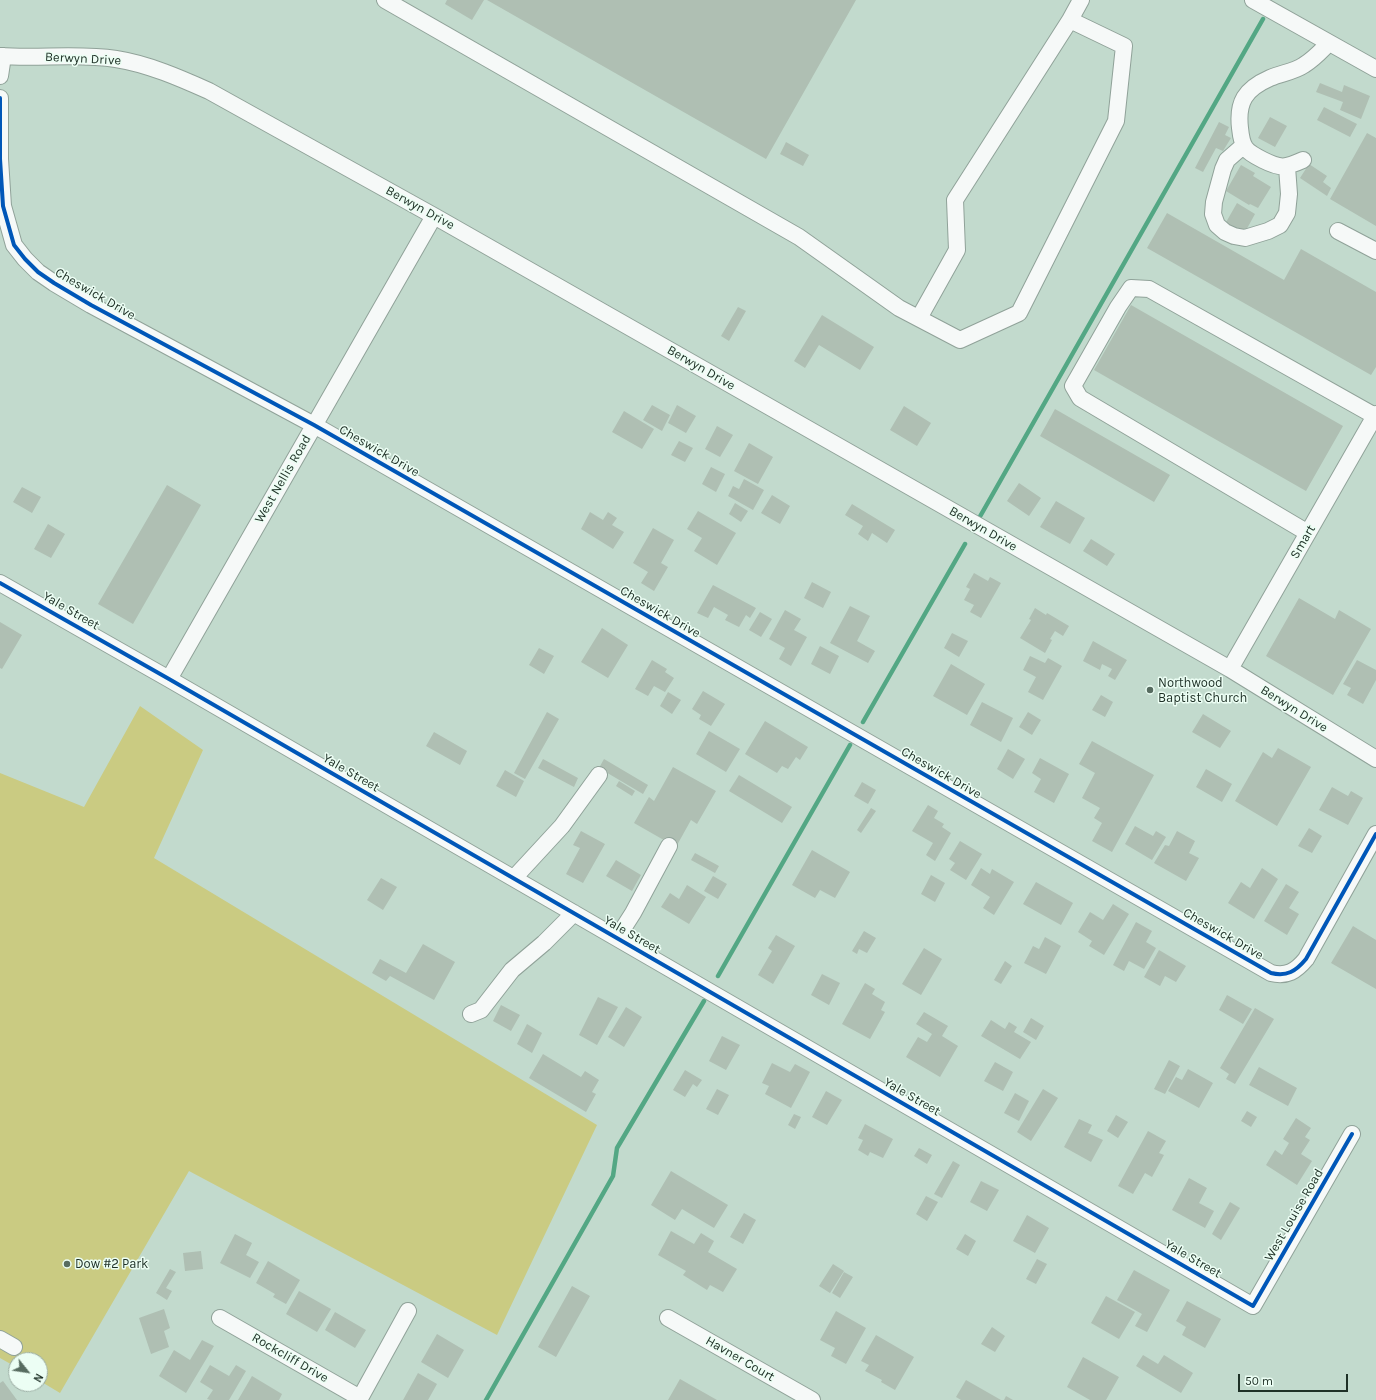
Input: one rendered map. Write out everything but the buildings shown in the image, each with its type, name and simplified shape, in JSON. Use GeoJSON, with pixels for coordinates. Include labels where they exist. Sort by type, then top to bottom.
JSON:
{"type":"FeatureCollection","features":[{"type":"Feature","properties":{"kind":"street"},"geometry":{"type":"LineString","coordinates":[[385,0],[401,4],[799,237],[899,308],[960,340],[1019,313],[1116,121],[1124,46],[1070,20]]}},
{"type":"Feature","properties":{"kind":"street"},"geometry":{"type":"LineString","coordinates":[[919,318],[957,250],[955,200],[1070,20],[1081,0]]}},
{"type":"Feature","properties":{"kind":"street"},"geometry":{"type":"LineString","coordinates":[[1254,0],[1376,69]]}},
{"type":"Feature","properties":{"kind":"street"},"geometry":{"type":"LineString","coordinates":[[1303,160],[1287,167],[1273,165],[1252,155],[1242,146],[1239,108],[1244,97],[1257,85],[1270,78],[1304,66],[1329,43]]}},
{"type":"Feature","properties":{"kind":"street"},"geometry":{"type":"LineString","coordinates":[[0,76],[2,56]]}},
{"type":"Feature","properties":{"kind":"street","name":"Berwyn Drive"},"geometry":{"type":"LineString","coordinates":[[2,56],[116,59],[180,78],[209,91],[434,216],[1230,669],[1376,759]]}},
{"type":"Feature","properties":{"kind":"street","name":"Cheswick Drive"},"geometry":{"type":"LineString","coordinates":[[0,98],[0,158],[3,206],[14,245],[38,272],[91,305],[314,425],[1271,973],[1283,975],[1299,967],[1376,834]]}},
{"type":"Feature","properties":{"kind":"street"},"geometry":{"type":"LineString","coordinates":[[1242,146],[1227,160],[1222,169],[1215,196],[1213,214],[1217,225],[1225,232],[1234,236],[1245,238],[1268,231],[1280,225],[1287,213],[1289,194],[1287,167]]}},
{"type":"Feature","properties":{"kind":"street","name":"West Nellis Road"},"geometry":{"type":"LineString","coordinates":[[169,679],[434,216]]}},
{"type":"Feature","properties":{"kind":"street"},"geometry":{"type":"LineString","coordinates":[[1338,232],[1376,251]]}},
{"type":"Feature","properties":{"kind":"street"},"geometry":{"type":"LineString","coordinates":[[1308,533],[1080,398],[1073,386],[1118,307],[1131,288],[1149,289],[1375,415]]}},
{"type":"Feature","properties":{"kind":"street","name":"Smart"},"geometry":{"type":"LineString","coordinates":[[1230,669],[1375,415]]}},
{"type":"Feature","properties":{"kind":"street","name":"Yale Street"},"geometry":{"type":"LineString","coordinates":[[0,583],[514,878],[1253,1306]]}},
{"type":"Feature","properties":{"kind":"street"},"geometry":{"type":"LineString","coordinates":[[514,878],[562,826],[598,775]]}},
{"type":"Feature","properties":{"kind":"street"},"geometry":{"type":"LineString","coordinates":[[617,938],[633,913],[669,846]]}},
{"type":"Feature","properties":{"kind":"street"},"geometry":{"type":"LineString","coordinates":[[471,1014],[481,1010],[512,970],[544,943],[574,913]]}},
{"type":"Feature","properties":{"kind":"street","name":"West Louise Road"},"geometry":{"type":"LineString","coordinates":[[1253,1306],[1352,1134]]}},
{"type":"Feature","properties":{"kind":"street"},"geometry":{"type":"LineString","coordinates":[[360,1399],[408,1311]]}},
{"type":"Feature","properties":{"kind":"street","name":"Rockcliff Drive"},"geometry":{"type":"LineString","coordinates":[[220,1318],[360,1399]]}},
{"type":"Feature","properties":{"kind":"street","name":"Havner Court"},"geometry":{"type":"LineString","coordinates":[[668,1318],[812,1400]]}},
{"type":"Feature","properties":{"kind":"street"},"geometry":{"type":"LineString","coordinates":[[0,1339],[14,1347]]}},
{"type":"Feature","properties":{"kind":"green space"},"geometry":{"type":"Polygon","coordinates":[[[140,706],[203,750],[154,858],[597,1125],[497,1335],[189,1171],[60,1393],[48,1386],[48,1352],[8,1352],[8,1362],[0,1358],[0,773],[84,807],[140,706]]]}},
{"type":"Feature","properties":{"kind":"waterway"},"geometry":{"type":"LineString","coordinates":[[978,520],[1263,19]]}},
{"type":"Feature","properties":{"kind":"waterway"},"geometry":{"type":"LineString","coordinates":[[863,722],[965,544]]}},
{"type":"Feature","properties":{"kind":"waterway"},"geometry":{"type":"LineString","coordinates":[[718,976],[850,745]]}},
{"type":"Feature","properties":{"kind":"waterway"},"geometry":{"type":"LineString","coordinates":[[486,1400],[613,1176],[617,1148],[704,1001]]}},
{"type":"Feature","properties":{"kind":"cycle path"},"geometry":{"type":"LineString","coordinates":[[0,98],[0,159],[3,206],[14,245],[38,272],[91,305],[314,425],[1271,973],[1282,974],[1291,972],[1299,967],[1306,959],[1376,834]]}},
{"type":"Feature","properties":{"kind":"cycle path"},"geometry":{"type":"LineString","coordinates":[[0,583],[169,679],[1253,1306],[1352,1134]]}},
{"type":"Feature","properties":{"kind":"place","name":"Northwood Baptist Church"},"geometry":{"type":"Point","coordinates":[1150,690]}},
{"type":"Feature","properties":{"kind":"place","name":"Dow #2 Park"},"geometry":{"type":"Point","coordinates":[67,1264]}}]}
